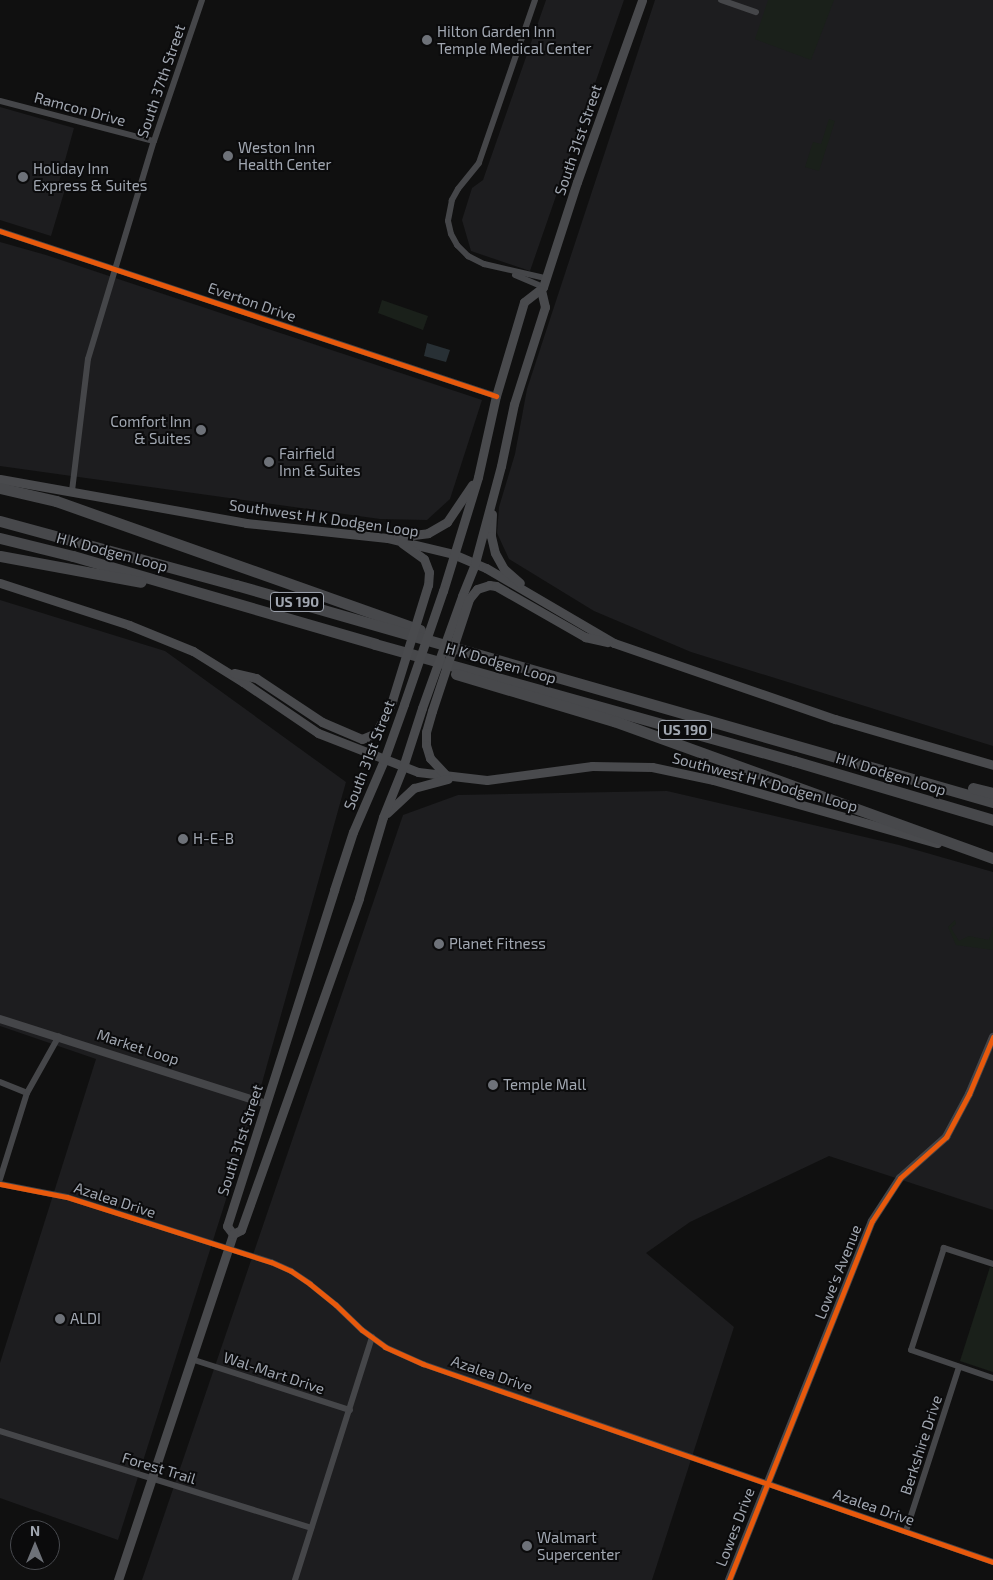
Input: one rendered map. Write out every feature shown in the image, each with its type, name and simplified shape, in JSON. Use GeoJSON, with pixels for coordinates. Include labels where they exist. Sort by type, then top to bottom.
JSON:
{"type":"FeatureCollection","features":[{"type":"Feature","properties":{"kind":"highway"},"geometry":{"type":"LineString","coordinates":[[0,488],[56,501],[403,624],[546,668],[592,687]]}},
{"type":"Feature","properties":{"kind":"highway","name":"H K Dodgen Loop"},"geometry":{"type":"LineString","coordinates":[[0,521],[236,585],[863,763],[993,802]]}},
{"type":"Feature","properties":{"kind":"highway","name":"H K Dodgen Loop"},"geometry":{"type":"LineString","coordinates":[[0,538],[73,556],[247,605],[375,644],[794,761],[993,820]]}},
{"type":"Feature","properties":{"kind":"highway"},"geometry":{"type":"LineString","coordinates":[[0,556],[95,572],[247,605]]}},
{"type":"Feature","properties":{"kind":"highway"},"geometry":{"type":"LineString","coordinates":[[375,644],[457,675],[614,721],[993,858]]}},
{"type":"Feature","properties":{"kind":"highway"},"geometry":{"type":"LineString","coordinates":[[863,763],[993,793]]}},
{"type":"Feature","properties":{"kind":"main road","name":"South 31st Street"},"geometry":{"type":"LineString","coordinates":[[118,1580],[150,1478],[233,1234],[240,1230],[247,1212],[359,898],[383,817],[404,767],[422,708],[465,597],[501,466],[514,404],[545,307],[543,285],[577,182],[642,0]]}},
{"type":"Feature","properties":{"kind":"main road","name":"South 31st Street"},"geometry":{"type":"LineString","coordinates":[[233,1234],[228,1226],[353,832],[384,760],[443,591],[478,477],[496,396],[524,302],[543,285]]}},
{"type":"Feature","properties":{"kind":"main road"},"geometry":{"type":"LineString","coordinates":[[501,466],[492,517],[491,536],[495,553],[504,569],[536,596]]}},
{"type":"Feature","properties":{"kind":"main road"},"geometry":{"type":"LineString","coordinates":[[387,538],[428,533],[447,522],[478,477]]}},
{"type":"Feature","properties":{"kind":"main road","name":"Southwest H K Dodgen Loop"},"geometry":{"type":"LineString","coordinates":[[0,479],[246,522],[387,538],[453,554],[475,563],[536,596],[614,643],[835,718],[993,765]]}},
{"type":"Feature","properties":{"kind":"main road"},"geometry":{"type":"LineString","coordinates":[[224,670],[256,678],[322,722],[362,739],[376,733],[392,701],[428,585],[429,572],[424,559],[397,540]]}},
{"type":"Feature","properties":{"kind":"main road","name":"Southwest H K Dodgen Loop"},"geometry":{"type":"LineString","coordinates":[[0,583],[128,625],[193,651],[318,733],[404,767],[451,777],[487,780],[592,766],[652,767],[713,780],[993,858]]}},
{"type":"Feature","properties":{"kind":"main road"},"geometry":{"type":"LineString","coordinates":[[451,777],[434,763],[426,746],[426,732],[465,597],[483,586],[496,586],[585,637],[614,643]]}},
{"type":"Feature","properties":{"kind":"main road"},"geometry":{"type":"LineString","coordinates":[[383,817],[414,788],[451,777]]}},
{"type":"Feature","properties":{"kind":"street","name":"South 37th Street"},"geometry":{"type":"LineString","coordinates":[[72,491],[88,360],[154,141],[202,0]]}},
{"type":"Feature","properties":{"kind":"street"},"geometry":{"type":"LineString","coordinates":[[535,0],[479,163],[458,189],[452,200],[448,221],[451,234],[457,245],[468,256],[484,264],[543,285]]}},
{"type":"Feature","properties":{"kind":"street"},"geometry":{"type":"LineString","coordinates":[[722,0],[756,12]]}},
{"type":"Feature","properties":{"kind":"street","name":"Ramcon Drive"},"geometry":{"type":"LineString","coordinates":[[0,101],[154,141]]}},
{"type":"Feature","properties":{"kind":"street","name":"Everton Drive"},"geometry":{"type":"LineString","coordinates":[[0,231],[496,396]]}},
{"type":"Feature","properties":{"kind":"street","name":"Market Loop"},"geometry":{"type":"LineString","coordinates":[[0,1018],[266,1104]]}},
{"type":"Feature","properties":{"kind":"street"},"geometry":{"type":"LineString","coordinates":[[0,1179],[27,1093],[59,1036]]}},
{"type":"Feature","properties":{"kind":"street","name":"Lowe's Avenue"},"geometry":{"type":"LineString","coordinates":[[766,1484],[872,1221],[900,1178],[946,1137],[969,1094],[993,1037]]}},
{"type":"Feature","properties":{"kind":"street"},"geometry":{"type":"LineString","coordinates":[[0,1082],[27,1093]]}},
{"type":"Feature","properties":{"kind":"street","name":"Azalea Drive"},"geometry":{"type":"LineString","coordinates":[[0,1184],[67,1197],[271,1262],[291,1272],[336,1305],[385,1346],[423,1364],[993,1562]]}},
{"type":"Feature","properties":{"kind":"street"},"geometry":{"type":"LineString","coordinates":[[993,1264],[944,1248],[911,1350],[993,1378]]}},
{"type":"Feature","properties":{"kind":"street"},"geometry":{"type":"LineString","coordinates":[[295,1580],[372,1337]]}},
{"type":"Feature","properties":{"kind":"street","name":"Wal-Mart Drive"},"geometry":{"type":"LineString","coordinates":[[191,1359],[350,1410]]}},
{"type":"Feature","properties":{"kind":"street","name":"Berkshire Drive"},"geometry":{"type":"LineString","coordinates":[[906,1531],[960,1367]]}},
{"type":"Feature","properties":{"kind":"street","name":"Forest Trail"},"geometry":{"type":"LineString","coordinates":[[0,1431],[312,1528]]}},
{"type":"Feature","properties":{"kind":"street","name":"Lowes Drive"},"geometry":{"type":"LineString","coordinates":[[729,1580],[766,1484]]}},
{"type":"Feature","properties":{"kind":"shaded area"},"geometry":{"type":"Polygon","coordinates":[[[546,0],[624,0],[530,271],[471,251],[462,220],[472,188],[483,180],[546,0]]]}},
{"type":"Feature","properties":{"kind":"shaded area"},"geometry":{"type":"Polygon","coordinates":[[[655,0],[993,0],[993,746],[691,652],[594,611],[509,559],[497,533],[499,507],[515,454],[527,389],[655,0]]]}},
{"type":"Feature","properties":{"kind":"shaded area"},"geometry":{"type":"Polygon","coordinates":[[[768,0],[834,0],[811,60],[755,39],[768,0]]]}},
{"type":"Feature","properties":{"kind":"shaded area"},"geometry":{"type":"Polygon","coordinates":[[[0,107],[74,128],[59,182],[66,186],[51,236],[0,220],[0,107]]]}},
{"type":"Feature","properties":{"kind":"shaded area"},"geometry":{"type":"Polygon","coordinates":[[[829,119],[835,121],[819,171],[805,167],[813,142],[821,144],[829,119]]]}},
{"type":"Feature","properties":{"kind":"shaded area"},"geometry":{"type":"Polygon","coordinates":[[[0,242],[46,255],[482,400],[450,499],[427,520],[380,519],[0,466],[0,242]]]}},
{"type":"Feature","properties":{"kind":"shaded area"},"geometry":{"type":"Polygon","coordinates":[[[382,300],[428,316],[423,330],[378,313],[382,300]]]}},
{"type":"Feature","properties":{"kind":"shaded area"},"geometry":{"type":"Polygon","coordinates":[[[427,343],[450,350],[446,362],[424,356],[427,343]]]}},
{"type":"Feature","properties":{"kind":"shaded area"},"geometry":{"type":"Polygon","coordinates":[[[0,600],[165,651],[346,782],[255,1108],[118,1540],[0,1498],[0,1363],[96,1059],[0,1026],[0,600]]]}},
{"type":"Feature","properties":{"kind":"shaded area"},"geometry":{"type":"Polygon","coordinates":[[[667,791],[899,845],[993,872],[993,1210],[829,1156],[690,1222],[646,1253],[734,1327],[652,1580],[142,1580],[403,815],[458,795],[667,791]]]}},
{"type":"Feature","properties":{"kind":"shaded area"},"geometry":{"type":"Polygon","coordinates":[[[955,920],[956,924],[951,928],[959,941],[969,936],[989,940],[993,927],[993,950],[956,945],[948,927],[955,920]]]}},
{"type":"Feature","properties":{"kind":"shaded area"},"geometry":{"type":"Polygon","coordinates":[[[990,1267],[993,1268],[993,1372],[960,1361],[990,1267]]]}},
{"type":"Feature","properties":{"kind":"cycle path"},"geometry":{"type":"LineString","coordinates":[[0,231],[496,396]]}},
{"type":"Feature","properties":{"kind":"cycle path"},"geometry":{"type":"LineString","coordinates":[[729,1580],[872,1221],[900,1178],[946,1137],[969,1094],[993,1037]]}},
{"type":"Feature","properties":{"kind":"cycle path"},"geometry":{"type":"LineString","coordinates":[[0,1184],[67,1197],[271,1262],[291,1271],[310,1284],[362,1330],[385,1347],[423,1364],[993,1562]]}},
{"type":"Feature","properties":{"kind":"place","name":"Hilton Garden Inn Temple Medical Center"},"geometry":{"type":"Point","coordinates":[427,40]}},
{"type":"Feature","properties":{"kind":"place","name":"Weston Inn Health Center"},"geometry":{"type":"Point","coordinates":[228,156]}},
{"type":"Feature","properties":{"kind":"place","name":"Holiday Inn Express & Suites"},"geometry":{"type":"Point","coordinates":[23,177]}},
{"type":"Feature","properties":{"kind":"place","name":"Comfort Inn & Suites"},"geometry":{"type":"Point","coordinates":[201,430]}},
{"type":"Feature","properties":{"kind":"place","name":"Fairfield Inn & Suites"},"geometry":{"type":"Point","coordinates":[269,462]}},
{"type":"Feature","properties":{"kind":"place","name":"H-E-B"},"geometry":{"type":"Point","coordinates":[183,839]}},
{"type":"Feature","properties":{"kind":"place","name":"Planet Fitness"},"geometry":{"type":"Point","coordinates":[439,944]}},
{"type":"Feature","properties":{"kind":"place","name":"Temple Mall"},"geometry":{"type":"Point","coordinates":[493,1085]}},
{"type":"Feature","properties":{"kind":"place","name":"ALDI"},"geometry":{"type":"Point","coordinates":[60,1319]}},
{"type":"Feature","properties":{"kind":"place","name":"Walmart Supercenter"},"geometry":{"type":"Point","coordinates":[527,1546]}}]}
